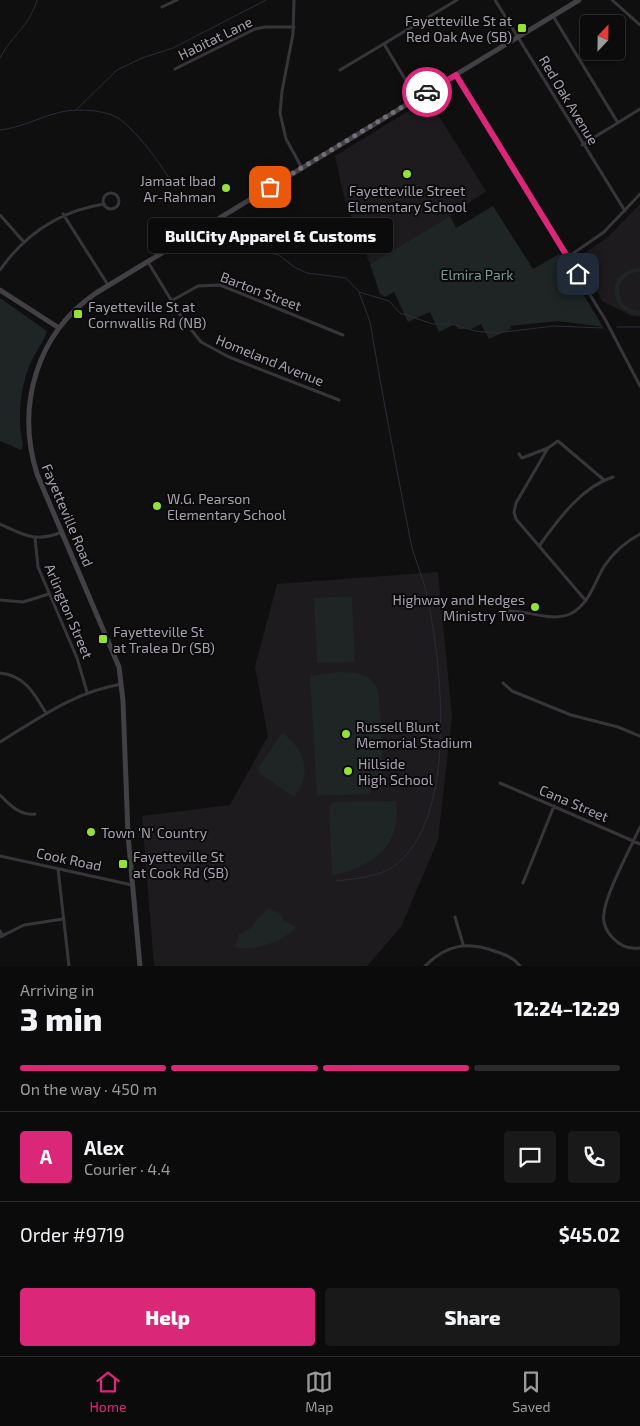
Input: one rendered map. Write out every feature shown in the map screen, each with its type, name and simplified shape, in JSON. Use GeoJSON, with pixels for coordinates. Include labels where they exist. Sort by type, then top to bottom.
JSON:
{"type":"FeatureCollection","features":[{"type":"Feature","properties":{"kind":"main road","name":"Fayetteville Road"},"geometry":{"type":"LineString","coordinates":[[140,966],[132,885],[124,765],[122,684],[117,662],[35,469],[28,437],[27,419],[30,392],[37,369],[59,328],[79,306],[108,285],[579,0]]}},
{"type":"Feature","properties":{"kind":"main road"},"geometry":{"type":"LineString","coordinates":[[0,290],[59,328]]}},
{"type":"Feature","properties":{"kind":"street"},"geometry":{"type":"LineString","coordinates":[[162,7],[177,0]]}},
{"type":"Feature","properties":{"kind":"street"},"geometry":{"type":"LineString","coordinates":[[294,0],[294,27],[280,112],[286,139],[302,168]]}},
{"type":"Feature","properties":{"kind":"street"},"geometry":{"type":"LineString","coordinates":[[340,70],[457,0]]}},
{"type":"Feature","properties":{"kind":"street","name":"Red Oak Avenue"},"geometry":{"type":"LineString","coordinates":[[495,0],[582,145],[625,211]]}},
{"type":"Feature","properties":{"kind":"street"},"geometry":{"type":"LineString","coordinates":[[612,0],[640,25]]}},
{"type":"Feature","properties":{"kind":"street"},"geometry":{"type":"LineString","coordinates":[[553,16],[618,123]]}},
{"type":"Feature","properties":{"kind":"street","name":"Habitat Lane"},"geometry":{"type":"LineString","coordinates":[[175,69],[255,29],[294,27]]}},
{"type":"Feature","properties":{"kind":"street"},"geometry":{"type":"LineString","coordinates":[[384,44],[417,99]]}},
{"type":"Feature","properties":{"kind":"street"},"geometry":{"type":"LineString","coordinates":[[456,75],[616,337],[640,386]]}},
{"type":"Feature","properties":{"kind":"street"},"geometry":{"type":"LineString","coordinates":[[582,145],[640,109]]}},
{"type":"Feature","properties":{"kind":"street"},"geometry":{"type":"LineString","coordinates":[[109,194],[116,195],[119,198],[119,202],[114,208],[110,209],[104,204],[105,196],[109,194]]}},
{"type":"Feature","properties":{"kind":"street"},"geometry":{"type":"LineString","coordinates":[[568,257],[598,237],[640,194]]}},
{"type":"Feature","properties":{"kind":"street"},"geometry":{"type":"LineString","coordinates":[[0,270],[24,242],[46,223],[64,214],[104,204]]}},
{"type":"Feature","properties":{"kind":"street"},"geometry":{"type":"LineString","coordinates":[[64,214],[108,285]]}},
{"type":"Feature","properties":{"kind":"street"},"geometry":{"type":"LineString","coordinates":[[0,215],[24,242]]}},
{"type":"Feature","properties":{"kind":"street","name":"Homeland Avenue"},"geometry":{"type":"LineString","coordinates":[[147,261],[194,336],[209,348],[339,400]]}},
{"type":"Feature","properties":{"kind":"street","name":"Barton Street"},"geometry":{"type":"LineString","coordinates":[[171,301],[198,286],[220,285],[343,335]]}},
{"type":"Feature","properties":{"kind":"street"},"geometry":{"type":"LineString","coordinates":[[519,454],[522,458],[548,448],[558,441],[604,480]]}},
{"type":"Feature","properties":{"kind":"street"},"geometry":{"type":"LineString","coordinates":[[548,448],[514,509],[517,522],[586,601]]}},
{"type":"Feature","properties":{"kind":"street"},"geometry":{"type":"LineString","coordinates":[[539,546],[583,495],[604,480],[612,478]]}},
{"type":"Feature","properties":{"kind":"street"},"geometry":{"type":"LineString","coordinates":[[0,524],[35,538],[46,538],[62,532]]}},
{"type":"Feature","properties":{"kind":"street"},"geometry":{"type":"LineString","coordinates":[[490,617],[502,610],[546,616],[564,616],[579,608],[586,601],[611,557],[626,543],[640,534]]}},
{"type":"Feature","properties":{"kind":"street","name":"Arlington Street"},"geometry":{"type":"LineString","coordinates":[[35,538],[36,562],[77,658],[87,692]]}},
{"type":"Feature","properties":{"kind":"street"},"geometry":{"type":"LineString","coordinates":[[0,600],[23,602],[49,594]]}},
{"type":"Feature","properties":{"kind":"street"},"geometry":{"type":"LineString","coordinates":[[0,673],[10,675],[25,683],[46,713]]}},
{"type":"Feature","properties":{"kind":"street"},"geometry":{"type":"LineString","coordinates":[[503,683],[512,691],[581,719],[618,727],[640,736]]}},
{"type":"Feature","properties":{"kind":"street"},"geometry":{"type":"LineString","coordinates":[[0,742],[46,713],[87,692],[122,684]]}},
{"type":"Feature","properties":{"kind":"street","name":"Cana Street"},"geometry":{"type":"LineString","coordinates":[[500,783],[640,844]]}},
{"type":"Feature","properties":{"kind":"street"},"geometry":{"type":"LineString","coordinates":[[0,795],[20,812],[28,815],[35,814]]}},
{"type":"Feature","properties":{"kind":"street"},"geometry":{"type":"LineString","coordinates":[[523,883],[554,806]]}},
{"type":"Feature","properties":{"kind":"street"},"geometry":{"type":"LineString","coordinates":[[640,827],[606,904],[604,918],[608,932],[616,941],[626,947],[640,948]]}},
{"type":"Feature","properties":{"kind":"street","name":"Cook Road"},"geometry":{"type":"LineString","coordinates":[[0,856],[132,885]]}},
{"type":"Feature","properties":{"kind":"street"},"geometry":{"type":"LineString","coordinates":[[58,869],[69,966]]}},
{"type":"Feature","properties":{"kind":"street"},"geometry":{"type":"LineString","coordinates":[[455,917],[463,944]]}},
{"type":"Feature","properties":{"kind":"street"},"geometry":{"type":"LineString","coordinates":[[0,931],[1,936],[24,925],[63,919]]}},
{"type":"Feature","properties":{"kind":"street"},"geometry":{"type":"LineString","coordinates":[[425,966],[444,950],[463,944],[477,946],[502,954],[520,966]]}},
{"type":"Feature","properties":{"kind":"shaded area","name":"Fayetteville Street Elementary School"},"geometry":{"type":"Polygon","coordinates":[[[428,99],[486,191],[450,216],[370,264],[344,197],[335,156],[428,99]]]}},
{"type":"Feature","properties":{"kind":"shaded area"},"geometry":{"type":"Polygon","coordinates":[[[640,204],[640,317],[632,316],[602,301],[579,257],[608,237],[640,204]]]}},
{"type":"Feature","properties":{"kind":"shaded area","name":"Hillside High School"},"geometry":{"type":"Polygon","coordinates":[[[438,572],[452,716],[438,840],[401,927],[367,966],[154,966],[142,816],[230,805],[268,736],[255,667],[277,584],[438,572]]]}},
{"type":"Feature","properties":{"kind":"green space","name":"Elmira Park"},"geometry":{"type":"Polygon","coordinates":[[[493,206],[533,269],[559,254],[603,327],[559,321],[510,326],[511,329],[489,339],[481,324],[471,329],[458,329],[455,324],[439,332],[430,312],[408,322],[394,292],[385,297],[380,294],[370,264],[450,216],[456,228],[493,206]]]}},
{"type":"Feature","properties":{"kind":"green space"},"geometry":{"type":"Polygon","coordinates":[[[640,268],[640,272],[629,274],[624,279],[619,289],[620,298],[624,305],[640,311],[640,315],[629,312],[621,307],[616,300],[614,291],[621,275],[629,270],[640,268]]]}},
{"type":"Feature","properties":{"kind":"green space"},"geometry":{"type":"Polygon","coordinates":[[[0,298],[47,331],[31,362],[24,382],[20,414],[23,445],[21,450],[0,441],[0,298]]]}},
{"type":"Feature","properties":{"kind":"green space"},"geometry":{"type":"Polygon","coordinates":[[[352,596],[355,662],[317,663],[314,598],[352,596]]]}},
{"type":"Feature","properties":{"kind":"green space","name":"Russell Blunt Memorial Stadium"},"geometry":{"type":"Polygon","coordinates":[[[340,672],[366,676],[377,688],[383,769],[380,782],[369,794],[317,796],[310,676],[340,672]]]}},
{"type":"Feature","properties":{"kind":"green space"},"geometry":{"type":"Polygon","coordinates":[[[282,733],[296,746],[304,762],[305,771],[303,779],[294,797],[259,773],[258,768],[282,733]]]}},
{"type":"Feature","properties":{"kind":"green space"},"geometry":{"type":"Polygon","coordinates":[[[396,801],[397,817],[394,831],[389,842],[381,852],[359,867],[332,875],[329,808],[333,802],[396,801]]]}},
{"type":"Feature","properties":{"kind":"green space"},"geometry":{"type":"Polygon","coordinates":[[[269,908],[281,914],[284,921],[295,926],[295,929],[267,945],[251,948],[235,947],[239,934],[248,930],[269,908]]]}},
{"type":"Feature","properties":{"kind":"waterway"},"geometry":{"type":"LineString","coordinates":[[0,58],[10,42],[25,25],[37,0]]}},
{"type":"Feature","properties":{"kind":"waterway"},"geometry":{"type":"LineString","coordinates":[[75,111],[117,70],[142,58],[173,48],[266,0]]}},
{"type":"Feature","properties":{"kind":"waterway"},"geometry":{"type":"LineString","coordinates":[[0,130],[64,111],[90,110],[115,116],[144,143],[176,189]]}},
{"type":"Feature","properties":{"kind":"waterway"},"geometry":{"type":"LineString","coordinates":[[218,224],[238,238],[251,242],[259,251],[279,255],[294,267],[307,273],[346,278],[359,292],[389,301],[400,313],[433,324],[452,324],[475,331],[496,333],[554,326],[603,328]]}},
{"type":"Feature","properties":{"kind":"waterway"},"geometry":{"type":"LineString","coordinates":[[336,881],[379,874],[391,868],[413,846],[428,816],[437,779],[440,739],[440,698],[432,622],[424,585],[411,545],[370,322],[359,292]]}},
{"type":"Feature","properties":{"kind":"waterway"},"geometry":{"type":"LineString","coordinates":[[617,327],[640,327]]}},
{"type":"Feature","properties":{"kind":"way so far"},"geometry":{"type":"LineString","coordinates":[[270,187],[427,92]]}},
{"type":"Feature","properties":{"kind":"place","name":"Fayetteville St at Red Oak Ave (SB)"},"geometry":{"type":"Point","coordinates":[522,28]}},
{"type":"Feature","properties":{"kind":"place","name":"Fayetteville Street Elementary School"},"geometry":{"type":"Point","coordinates":[407,174]}},
{"type":"Feature","properties":{"kind":"place","name":"BullCity Apparel & Customs"},"geometry":{"type":"Point","coordinates":[270,187]}},
{"type":"Feature","properties":{"kind":"place","name":"Jamaat Ibad Ar-Rahman"},"geometry":{"type":"Point","coordinates":[226,188]}},
{"type":"Feature","properties":{"kind":"place","name":"Fayetteville St at Cornwallis Rd (NB)"},"geometry":{"type":"Point","coordinates":[78,314]}},
{"type":"Feature","properties":{"kind":"place","name":"W.G. Pearson Elementary School"},"geometry":{"type":"Point","coordinates":[157,506]}},
{"type":"Feature","properties":{"kind":"place","name":"Highway and Hedges Ministry Two"},"geometry":{"type":"Point","coordinates":[535,607]}},
{"type":"Feature","properties":{"kind":"place","name":"Fayetteville St at Tralea Dr (SB)"},"geometry":{"type":"Point","coordinates":[103,639]}},
{"type":"Feature","properties":{"kind":"place","name":"Russell Blunt Memorial Stadium"},"geometry":{"type":"Point","coordinates":[346,734]}},
{"type":"Feature","properties":{"kind":"place","name":"Hillside High School"},"geometry":{"type":"Point","coordinates":[348,771]}},
{"type":"Feature","properties":{"kind":"place","name":"Town 'N' Country"},"geometry":{"type":"Point","coordinates":[91,832]}},
{"type":"Feature","properties":{"kind":"place","name":"Fayetteville St at Cook Rd (SB)"},"geometry":{"type":"Point","coordinates":[123,864]}},
{"type":"Feature","properties":{"kind":"route"},"geometry":{"type":"LineString","coordinates":[[427,92],[456,75],[578,274]]}}]}
